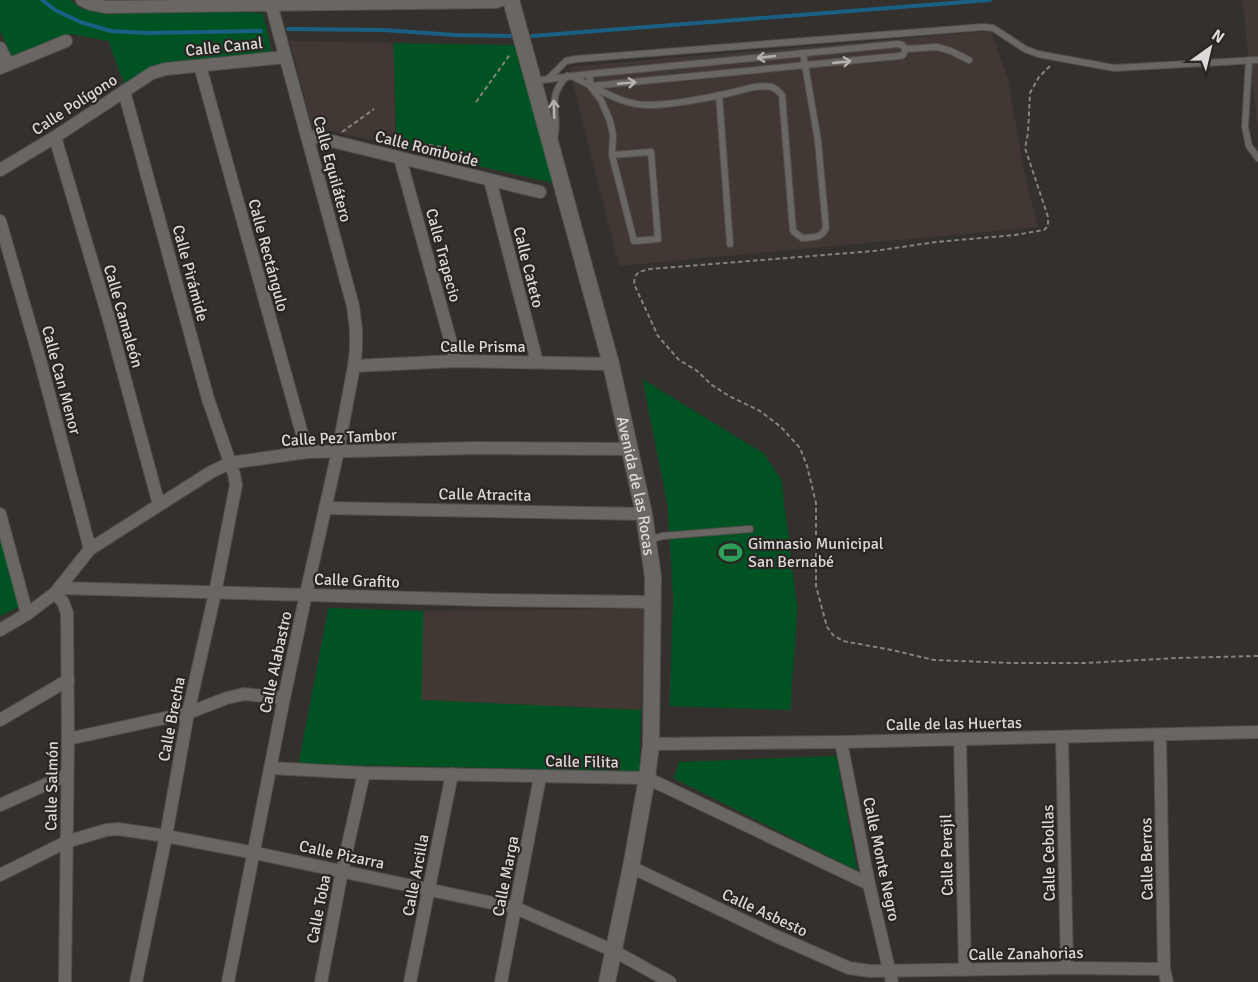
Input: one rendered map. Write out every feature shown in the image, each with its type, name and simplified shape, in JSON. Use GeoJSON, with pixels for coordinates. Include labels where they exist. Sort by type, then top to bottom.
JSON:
{"type":"FeatureCollection","features":[{"type":"Feature","properties":{"kind":"street"},"geometry":{"type":"LineString","coordinates":[[82,0],[107,6],[495,3],[501,0]]}},
{"type":"Feature","properties":{"kind":"street","name":"Avenida de las Rocas"},"geometry":{"type":"LineString","coordinates":[[511,0],[524,45],[541,80],[552,145],[611,364],[644,514],[653,577],[651,744],[631,867],[607,982]]}},
{"type":"Feature","properties":{"kind":"street","name":"Calle Equilátero"},"geometry":{"type":"LineString","coordinates":[[271,5],[353,306],[356,349]]}},
{"type":"Feature","properties":{"kind":"street"},"geometry":{"type":"LineString","coordinates":[[0,48],[4,66],[66,41]]}},
{"type":"Feature","properties":{"kind":"street","name":"Calle Canal"},"geometry":{"type":"LineString","coordinates":[[166,69],[285,57]]}},
{"type":"Feature","properties":{"kind":"street","name":"Calle Rectángulo"},"geometry":{"type":"LineString","coordinates":[[200,66],[307,452]]}},
{"type":"Feature","properties":{"kind":"street","name":"Calle Polígono"},"geometry":{"type":"LineString","coordinates":[[0,170],[152,73],[166,69]]}},
{"type":"Feature","properties":{"kind":"street","name":"Calle Pirámide"},"geometry":{"type":"LineString","coordinates":[[124,91],[208,399],[230,463]]}},
{"type":"Feature","properties":{"kind":"street","name":"Calle Romboide"},"geometry":{"type":"LineString","coordinates":[[307,135],[540,192]]}},
{"type":"Feature","properties":{"kind":"street","name":"Calle Camaleón"},"geometry":{"type":"LineString","coordinates":[[55,137],[108,316],[159,505]]}},
{"type":"Feature","properties":{"kind":"street","name":"Calle Trapecio"},"geometry":{"type":"LineString","coordinates":[[400,158],[456,361]]}},
{"type":"Feature","properties":{"kind":"street","name":"Calle Cateto"},"geometry":{"type":"LineString","coordinates":[[490,180],[537,362]]}},
{"type":"Feature","properties":{"kind":"street","name":"Calle Can Menor"},"geometry":{"type":"LineString","coordinates":[[0,220],[90,549]]}},
{"type":"Feature","properties":{"kind":"street","name":"Calle Alabastro"},"geometry":{"type":"LineString","coordinates":[[228,982],[284,698],[338,451],[356,349]]}},
{"type":"Feature","properties":{"kind":"street","name":"Calle Prisma"},"geometry":{"type":"LineString","coordinates":[[354,366],[456,361],[611,364]]}},
{"type":"Feature","properties":{"kind":"street","name":"Calle Pez Tambor"},"geometry":{"type":"LineString","coordinates":[[0,630],[27,614],[58,590],[90,549],[211,472],[230,463],[307,452],[477,448],[630,449]]}},
{"type":"Feature","properties":{"kind":"street","name":"Calle Brecha"},"geometry":{"type":"LineString","coordinates":[[136,982],[188,713],[236,485],[230,463]]}},
{"type":"Feature","properties":{"kind":"street","name":"Calle Atracita"},"geometry":{"type":"LineString","coordinates":[[326,508],[644,514]]}},
{"type":"Feature","properties":{"kind":"street"},"geometry":{"type":"LineString","coordinates":[[0,514],[27,614]]}},
{"type":"Feature","properties":{"kind":"street","name":"Calle Grafito"},"geometry":{"type":"LineString","coordinates":[[58,590],[654,602]]}},
{"type":"Feature","properties":{"kind":"street","name":"Calle Salmón"},"geometry":{"type":"LineString","coordinates":[[58,590],[67,613],[65,982]]}},
{"type":"Feature","properties":{"kind":"street"},"geometry":{"type":"LineString","coordinates":[[0,720],[68,680]]}},
{"type":"Feature","properties":{"kind":"street"},"geometry":{"type":"LineString","coordinates":[[68,739],[188,713],[244,694],[284,698]]}},
{"type":"Feature","properties":{"kind":"street","name":"Calle de las Huertas"},"geometry":{"type":"LineString","coordinates":[[651,744],[1258,732]]}},
{"type":"Feature","properties":{"kind":"street","name":"Calle Berros"},"geometry":{"type":"LineString","coordinates":[[1160,735],[1164,969],[1167,982]]}},
{"type":"Feature","properties":{"kind":"street","name":"Calle Cebollas"},"geometry":{"type":"LineString","coordinates":[[1062,737],[1067,968]]}},
{"type":"Feature","properties":{"kind":"street","name":"Calle Perejil"},"geometry":{"type":"LineString","coordinates":[[960,739],[965,970]]}},
{"type":"Feature","properties":{"kind":"street","name":"Calle Monte Negro"},"geometry":{"type":"LineString","coordinates":[[841,742],[890,977]]}},
{"type":"Feature","properties":{"kind":"street","name":"Calle Filita"},"geometry":{"type":"LineString","coordinates":[[270,768],[540,777],[647,778],[870,884]]}},
{"type":"Feature","properties":{"kind":"street","name":"Calle Toba"},"geometry":{"type":"LineString","coordinates":[[321,982],[364,772]]}},
{"type":"Feature","properties":{"kind":"street","name":"Calle Arcilla"},"geometry":{"type":"LineString","coordinates":[[410,982],[452,774]]}},
{"type":"Feature","properties":{"kind":"street"},"geometry":{"type":"LineString","coordinates":[[0,805],[67,775]]}},
{"type":"Feature","properties":{"kind":"street","name":"Calle Marga"},"geometry":{"type":"LineString","coordinates":[[501,982],[540,777]]}},
{"type":"Feature","properties":{"kind":"street","name":"Calle Pizarra"},"geometry":{"type":"LineString","coordinates":[[0,875],[66,842],[118,828],[255,853],[516,908],[614,951],[670,982]]}},
{"type":"Feature","properties":{"kind":"street","name":"Calle Asbesto"},"geometry":{"type":"LineString","coordinates":[[631,867],[849,968],[890,977]]}},
{"type":"Feature","properties":{"kind":"street","name":"Calle Zanahorias"},"geometry":{"type":"LineString","coordinates":[[890,977],[965,970],[1164,969]]}},
{"type":"Feature","properties":{"kind":"lane"},"geometry":{"type":"LineString","coordinates":[[541,80],[566,61],[576,59],[983,27],[993,28],[1031,52],[1114,68],[1258,60]]}},
{"type":"Feature","properties":{"kind":"lane"},"geometry":{"type":"LineString","coordinates":[[541,80],[898,44],[906,49],[937,47],[969,60]]}},
{"type":"Feature","properties":{"kind":"lane"},"geometry":{"type":"LineString","coordinates":[[591,86],[899,56],[903,55],[906,49]]}},
{"type":"Feature","properties":{"kind":"lane"},"geometry":{"type":"LineString","coordinates":[[569,76],[615,98],[648,105],[719,95],[755,87],[773,87],[778,90],[782,95],[793,231],[802,238],[818,237],[826,228],[818,141],[803,53]]}},
{"type":"Feature","properties":{"kind":"lane"},"geometry":{"type":"LineString","coordinates":[[1249,60],[1245,127],[1249,146],[1258,158]]}},
{"type":"Feature","properties":{"kind":"lane"},"geometry":{"type":"LineString","coordinates":[[707,63],[708,75]]}},
{"type":"Feature","properties":{"kind":"lane"},"geometry":{"type":"LineString","coordinates":[[589,74],[591,86],[601,100],[610,121],[613,135],[612,155],[634,242],[658,239],[651,152],[612,155]]}},
{"type":"Feature","properties":{"kind":"lane"},"geometry":{"type":"LineString","coordinates":[[552,145],[556,128],[554,97],[557,89],[569,76]]}},
{"type":"Feature","properties":{"kind":"lane"},"geometry":{"type":"LineString","coordinates":[[719,95],[730,244]]}},
{"type":"Feature","properties":{"kind":"lane"},"geometry":{"type":"LineString","coordinates":[[648,540],[663,536],[750,529]]}},
{"type":"Feature","properties":{"kind":"path"},"geometry":{"type":"LineString","coordinates":[[476,102],[515,47],[524,45]]}},
{"type":"Feature","properties":{"kind":"path"},"geometry":{"type":"LineString","coordinates":[[1060,58],[1039,77],[1030,93],[1025,147],[1048,217],[1048,226],[1044,230],[874,251],[650,269],[639,272],[635,276],[634,285],[658,336],[679,360],[696,370],[712,385],[760,411],[782,427],[800,448],[816,503],[816,586],[827,627],[833,635],[843,641],[934,660],[1012,663],[1085,663],[1258,656]]}},
{"type":"Feature","properties":{"kind":"path"},"geometry":{"type":"LineString","coordinates":[[330,140],[374,109]]}},
{"type":"Feature","properties":{"kind":"path"},"geometry":{"type":"LineString","coordinates":[[426,164],[430,145],[446,148],[449,144]]}},
{"type":"Feature","properties":{"kind":"shaded area"},"geometry":{"type":"Polygon","coordinates":[[[1242,0],[1258,0],[1258,129],[1242,0]]]}},
{"type":"Feature","properties":{"kind":"shaded area"},"geometry":{"type":"Polygon","coordinates":[[[991,31],[1008,79],[1022,161],[1038,227],[619,266],[569,67],[991,31]]]}},
{"type":"Feature","properties":{"kind":"shaded area"},"geometry":{"type":"Polygon","coordinates":[[[290,41],[393,43],[396,145],[312,127],[290,41]]]}},
{"type":"Feature","properties":{"kind":"shaded area"},"geometry":{"type":"Polygon","coordinates":[[[645,609],[641,710],[420,700],[423,611],[645,609]]]}},
{"type":"Feature","properties":{"kind":"green space"},"geometry":{"type":"Polygon","coordinates":[[[0,0],[70,0],[81,9],[263,13],[271,52],[163,64],[125,87],[108,41],[70,34],[11,58],[0,31],[0,0]]]}},
{"type":"Feature","properties":{"kind":"green space"},"geometry":{"type":"Polygon","coordinates":[[[393,43],[514,45],[553,183],[396,147],[393,43]]]}},
{"type":"Feature","properties":{"kind":"green space","name":"Gimnasio Municipal San Bernabé"},"geometry":{"type":"Polygon","coordinates":[[[642,379],[764,454],[781,480],[797,609],[790,710],[669,706],[673,600],[667,504],[642,379]]]}},
{"type":"Feature","properties":{"kind":"green space"},"geometry":{"type":"Polygon","coordinates":[[[0,538],[19,607],[0,616],[0,538]]]}},
{"type":"Feature","properties":{"kind":"green space"},"geometry":{"type":"Polygon","coordinates":[[[328,608],[423,611],[421,700],[641,710],[639,771],[298,764],[328,608]]]}},
{"type":"Feature","properties":{"kind":"green space"},"geometry":{"type":"Polygon","coordinates":[[[836,756],[857,871],[673,778],[679,762],[836,756]]]}},
{"type":"Feature","properties":{"kind":"waterway"},"geometry":{"type":"LineString","coordinates":[[42,0],[55,10],[80,22],[111,31],[146,33],[261,31]]}},
{"type":"Feature","properties":{"kind":"waterway"},"geometry":{"type":"LineString","coordinates":[[532,36],[990,0]]}},
{"type":"Feature","properties":{"kind":"waterway"},"geometry":{"type":"LineString","coordinates":[[288,29],[384,30],[510,36]]}},
{"type":"Feature","properties":{"kind":"place","name":"Gimnasio Municipal San Bernabé"},"geometry":{"type":"Point","coordinates":[730,552]}}]}
